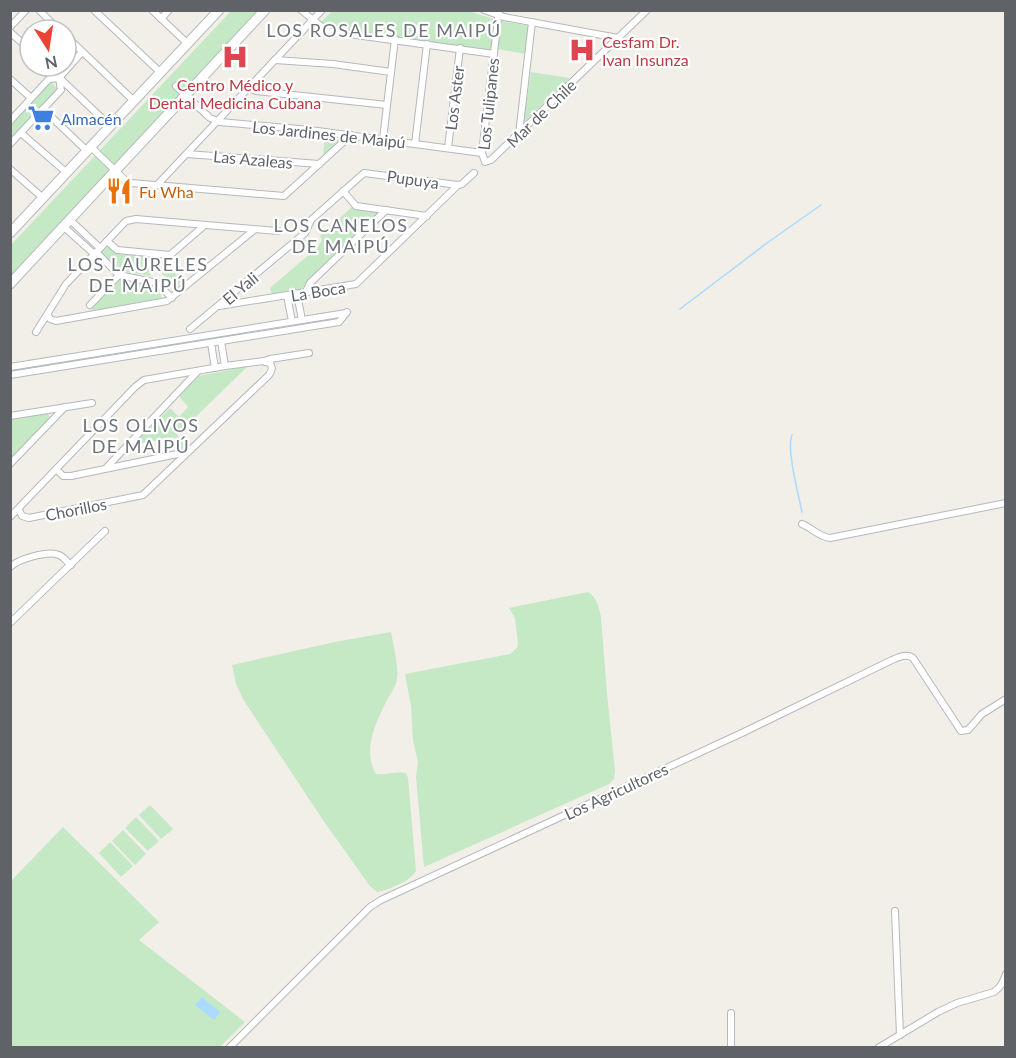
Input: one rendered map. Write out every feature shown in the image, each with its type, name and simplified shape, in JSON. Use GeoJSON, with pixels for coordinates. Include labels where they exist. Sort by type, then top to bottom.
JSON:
{"type":"FeatureCollection","features":[{"type":"Feature","properties":{"kind":"street"},"geometry":{"type":"LineString","coordinates":[[10,27],[26,10]]}},
{"type":"Feature","properties":{"kind":"street"},"geometry":{"type":"LineString","coordinates":[[93,10],[160,73]]}},
{"type":"Feature","properties":{"kind":"street"},"geometry":{"type":"LineString","coordinates":[[152,10],[188,44]]}},
{"type":"Feature","properties":{"kind":"street"},"geometry":{"type":"LineString","coordinates":[[160,19],[169,10]]}},
{"type":"Feature","properties":{"kind":"street"},"geometry":{"type":"LineString","coordinates":[[10,233],[14,221],[43,198],[219,10]]}},
{"type":"Feature","properties":{"kind":"street"},"geometry":{"type":"LineString","coordinates":[[10,284],[265,10]]}},
{"type":"Feature","properties":{"kind":"street"},"geometry":{"type":"LineString","coordinates":[[301,10],[327,31],[494,54]]}},
{"type":"Feature","properties":{"kind":"street"},"geometry":{"type":"LineString","coordinates":[[157,185],[322,10]]}},
{"type":"Feature","properties":{"kind":"street"},"geometry":{"type":"LineString","coordinates":[[484,10],[532,22],[618,38]]}},
{"type":"Feature","properties":{"kind":"street","name":"Mar de Chile"},"geometry":{"type":"LineString","coordinates":[[485,162],[491,160],[519,134],[647,10]]}},
{"type":"Feature","properties":{"kind":"street","name":"Los Tulipanes"},"geometry":{"type":"LineString","coordinates":[[485,162],[482,153],[498,13]]}},
{"type":"Feature","properties":{"kind":"street"},"geometry":{"type":"LineString","coordinates":[[519,134],[532,22]]}},
{"type":"Feature","properties":{"kind":"street"},"geometry":{"type":"LineString","coordinates":[[383,140],[395,39]]}},
{"type":"Feature","properties":{"kind":"street"},"geometry":{"type":"LineString","coordinates":[[415,144],[427,44]]}},
{"type":"Feature","properties":{"kind":"street"},"geometry":{"type":"LineString","coordinates":[[78,48],[134,101]]}},
{"type":"Feature","properties":{"kind":"street","name":"Los Aster"},"geometry":{"type":"LineString","coordinates":[[448,148],[460,48]]}},
{"type":"Feature","properties":{"kind":"street"},"geometry":{"type":"LineString","coordinates":[[78,57],[82,52]]}},
{"type":"Feature","properties":{"kind":"street"},"geometry":{"type":"LineString","coordinates":[[275,60],[333,64],[391,72]]}},
{"type":"Feature","properties":{"kind":"street"},"geometry":{"type":"LineString","coordinates":[[10,144],[61,90],[59,78]]}},
{"type":"Feature","properties":{"kind":"street"},"geometry":{"type":"LineString","coordinates":[[10,121],[49,79],[59,78],[111,126]]}},
{"type":"Feature","properties":{"kind":"street"},"geometry":{"type":"LineString","coordinates":[[10,79],[31,98]]}},
{"type":"Feature","properties":{"kind":"street"},"geometry":{"type":"LineString","coordinates":[[176,86],[217,122]]}},
{"type":"Feature","properties":{"kind":"street"},"geometry":{"type":"LineString","coordinates":[[249,88],[256,91],[387,105]]}},
{"type":"Feature","properties":{"kind":"street"},"geometry":{"type":"LineString","coordinates":[[43,109],[129,183],[284,196],[351,135]]}},
{"type":"Feature","properties":{"kind":"street","name":"Los Jardines de Maipú"},"geometry":{"type":"LineString","coordinates":[[217,122],[310,130],[482,153]]}},
{"type":"Feature","properties":{"kind":"street"},"geometry":{"type":"LineString","coordinates":[[21,133],[67,173]]}},
{"type":"Feature","properties":{"kind":"street","name":"Las Azaleas"},"geometry":{"type":"LineString","coordinates":[[187,154],[319,164]]}},
{"type":"Feature","properties":{"kind":"street"},"geometry":{"type":"LineString","coordinates":[[10,169],[43,198]]}},
{"type":"Feature","properties":{"kind":"street","name":"Pupuya"},"geometry":{"type":"LineString","coordinates":[[367,173],[458,185]]}},
{"type":"Feature","properties":{"kind":"street","name":"El Yali"},"geometry":{"type":"LineString","coordinates":[[190,329],[305,233],[311,220],[361,175],[367,173]]}},
{"type":"Feature","properties":{"kind":"street","name":"La Boca"},"geometry":{"type":"LineString","coordinates":[[218,306],[359,282],[458,185],[474,173]]}},
{"type":"Feature","properties":{"kind":"street"},"geometry":{"type":"LineString","coordinates":[[343,191],[356,206],[427,216]]}},
{"type":"Feature","properties":{"kind":"street"},"geometry":{"type":"LineString","coordinates":[[308,292],[307,288],[310,283],[386,210]]}},
{"type":"Feature","properties":{"kind":"street"},"geometry":{"type":"LineString","coordinates":[[36,332],[66,284],[126,221],[136,219],[278,231]]}},
{"type":"Feature","properties":{"kind":"street"},"geometry":{"type":"LineString","coordinates":[[66,223],[119,275],[157,282],[172,298]]}},
{"type":"Feature","properties":{"kind":"street"},"geometry":{"type":"LineString","coordinates":[[107,241],[117,250],[170,255],[205,225]]}},
{"type":"Feature","properties":{"kind":"street"},"geometry":{"type":"LineString","coordinates":[[48,315],[50,319],[56,321],[163,303],[254,230]]}},
{"type":"Feature","properties":{"kind":"street"},"geometry":{"type":"LineString","coordinates":[[90,305],[119,275]]}},
{"type":"Feature","properties":{"kind":"street"},"geometry":{"type":"LineString","coordinates":[[297,294],[302,320]]}},
{"type":"Feature","properties":{"kind":"street"},"geometry":{"type":"LineString","coordinates":[[287,296],[292,321]]}},
{"type":"Feature","properties":{"kind":"street"},"geometry":{"type":"LineString","coordinates":[[10,367],[347,312],[339,322],[10,375]]}},
{"type":"Feature","properties":{"kind":"street"},"geometry":{"type":"LineString","coordinates":[[252,328],[254,336]]}},
{"type":"Feature","properties":{"kind":"street"},"geometry":{"type":"LineString","coordinates":[[221,341],[225,366]]}},
{"type":"Feature","properties":{"kind":"street"},"geometry":{"type":"LineString","coordinates":[[211,343],[215,368]]}},
{"type":"Feature","properties":{"kind":"street"},"geometry":{"type":"LineString","coordinates":[[152,344],[153,352]]}},
{"type":"Feature","properties":{"kind":"street"},"geometry":{"type":"LineString","coordinates":[[264,362],[309,352]]}},
{"type":"Feature","properties":{"kind":"street"},"geometry":{"type":"LineString","coordinates":[[10,517],[144,380],[225,366],[264,362],[270,363],[272,367],[269,375],[188,452],[66,476],[57,470]]}},
{"type":"Feature","properties":{"kind":"street"},"geometry":{"type":"LineString","coordinates":[[106,468],[197,371]]}},
{"type":"Feature","properties":{"kind":"street"},"geometry":{"type":"LineString","coordinates":[[10,416],[92,403]]}},
{"type":"Feature","properties":{"kind":"street"},"geometry":{"type":"LineString","coordinates":[[10,464],[65,407]]}},
{"type":"Feature","properties":{"kind":"street","name":"Chorillos"},"geometry":{"type":"LineString","coordinates":[[19,510],[22,516],[29,518],[138,497],[146,493],[188,452]]}},
{"type":"Feature","properties":{"kind":"street"},"geometry":{"type":"LineString","coordinates":[[801,524],[830,538],[1005,503]]}},
{"type":"Feature","properties":{"kind":"street"},"geometry":{"type":"LineString","coordinates":[[11,620],[105,531]]}},
{"type":"Feature","properties":{"kind":"street"},"geometry":{"type":"LineString","coordinates":[[10,567],[20,560],[54,554],[61,556],[70,565]]}},
{"type":"Feature","properties":{"kind":"street","name":"Los Agricultores"},"geometry":{"type":"LineString","coordinates":[[229,1047],[370,907],[381,900],[744,732],[892,660],[905,655],[913,658],[961,730],[968,730],[982,714],[1005,699]]}},
{"type":"Feature","properties":{"kind":"street"},"geometry":{"type":"LineString","coordinates":[[895,911],[900,1035]]}},
{"type":"Feature","properties":{"kind":"street"},"geometry":{"type":"LineString","coordinates":[[878,1047],[938,1012],[957,1003],[994,992],[1002,983],[1005,974]]}},
{"type":"Feature","properties":{"kind":"street"},"geometry":{"type":"LineString","coordinates":[[731,1013],[731,1047]]}},
{"type":"Feature","properties":{"kind":"green space"},"geometry":{"type":"Polygon","coordinates":[[[333,10],[468,11],[497,20],[492,51],[327,28],[320,23],[333,10]]]}},
{"type":"Feature","properties":{"kind":"green space"},"geometry":{"type":"Polygon","coordinates":[[[231,11],[258,11],[11,278],[11,245],[231,11]]]}},
{"type":"Feature","properties":{"kind":"green space"},"geometry":{"type":"Polygon","coordinates":[[[502,21],[529,26],[525,54],[498,49],[502,21]]]}},
{"type":"Feature","properties":{"kind":"green space"},"geometry":{"type":"Polygon","coordinates":[[[531,72],[570,78],[524,122],[524,118],[531,72]]]}},
{"type":"Feature","properties":{"kind":"green space"},"geometry":{"type":"Polygon","coordinates":[[[51,82],[58,89],[11,141],[10,125],[51,82]]]}},
{"type":"Feature","properties":{"kind":"green space"},"geometry":{"type":"Polygon","coordinates":[[[325,136],[343,137],[323,156],[325,136]]]}},
{"type":"Feature","properties":{"kind":"green space"},"geometry":{"type":"Polygon","coordinates":[[[353,206],[376,211],[377,216],[301,289],[272,295],[270,288],[311,253],[301,241],[304,239],[318,247],[322,240],[320,236],[353,206]]]}},
{"type":"Feature","properties":{"kind":"green space"},"geometry":{"type":"Polygon","coordinates":[[[108,246],[118,254],[153,257],[150,276],[120,271],[101,252],[108,246]]]}},
{"type":"Feature","properties":{"kind":"green space"},"geometry":{"type":"Polygon","coordinates":[[[168,264],[182,282],[174,288],[160,271],[168,264]]]}},
{"type":"Feature","properties":{"kind":"green space"},"geometry":{"type":"Polygon","coordinates":[[[119,280],[156,286],[162,293],[161,298],[92,311],[95,302],[97,303],[119,280]]]}},
{"type":"Feature","properties":{"kind":"green space"},"geometry":{"type":"Polygon","coordinates":[[[247,332],[247,334],[161,348],[160,346],[247,332]]]}},
{"type":"Feature","properties":{"kind":"green space"},"geometry":{"type":"Polygon","coordinates":[[[144,348],[145,351],[11,373],[11,370],[144,348]]]}},
{"type":"Feature","properties":{"kind":"green space"},"geometry":{"type":"Polygon","coordinates":[[[248,366],[177,435],[188,448],[185,451],[179,451],[174,437],[133,445],[170,408],[179,417],[188,407],[179,396],[199,376],[248,366]]]}},
{"type":"Feature","properties":{"kind":"green space"},"geometry":{"type":"Polygon","coordinates":[[[47,413],[51,419],[11,462],[11,419],[47,413]]]}},
{"type":"Feature","properties":{"kind":"green space"},"geometry":{"type":"Polygon","coordinates":[[[588,592],[596,600],[601,617],[614,779],[609,784],[424,867],[416,777],[418,762],[405,674],[510,654],[517,648],[518,643],[515,618],[509,608],[588,592]]]}},
{"type":"Feature","properties":{"kind":"green space"},"geometry":{"type":"Polygon","coordinates":[[[391,632],[397,662],[397,678],[374,730],[370,756],[376,774],[406,773],[408,778],[416,871],[404,882],[377,892],[369,885],[323,820],[243,699],[236,684],[232,665],[391,632]]]}},
{"type":"Feature","properties":{"kind":"green space"},"geometry":{"type":"Polygon","coordinates":[[[150,805],[173,829],[161,839],[139,815],[150,805]]]}},
{"type":"Feature","properties":{"kind":"green space"},"geometry":{"type":"Polygon","coordinates":[[[136,817],[159,841],[148,851],[125,828],[136,817]]]}},
{"type":"Feature","properties":{"kind":"green space"},"geometry":{"type":"Polygon","coordinates":[[[63,827],[159,922],[139,940],[245,1022],[220,1047],[11,1048],[11,881],[63,827]]]}},
{"type":"Feature","properties":{"kind":"green space"},"geometry":{"type":"Polygon","coordinates":[[[123,830],[146,854],[135,865],[112,841],[123,830]]]}},
{"type":"Feature","properties":{"kind":"green space"},"geometry":{"type":"Polygon","coordinates":[[[110,842],[133,866],[121,877],[99,853],[110,842]]]}},
{"type":"Feature","properties":{"kind":"water"},"geometry":{"type":"Polygon","coordinates":[[[202,997],[220,1012],[214,1020],[195,1005],[202,997]]]}},
{"type":"Feature","properties":{"kind":"waterway"},"geometry":{"type":"LineString","coordinates":[[680,309],[821,205]]}},
{"type":"Feature","properties":{"kind":"waterway"},"geometry":{"type":"LineString","coordinates":[[792,435],[792,461],[802,512]]}},
{"type":"Feature","properties":{"kind":"place","name":"Cesfam Dr. Ivan Insunza"},"geometry":{"type":"Point","coordinates":[582,50]}},
{"type":"Feature","properties":{"kind":"place","name":"Centro Médico y Dental Medicina Cubana"},"geometry":{"type":"Point","coordinates":[235,57]}},
{"type":"Feature","properties":{"kind":"place","name":"Almacén"},"geometry":{"type":"Point","coordinates":[41,118]}},
{"type":"Feature","properties":{"kind":"place","name":"Fu Wha"},"geometry":{"type":"Point","coordinates":[119,191]}},
{"type":"Feature","properties":{"kind":"district","name":"LOS ROSALES DE MAIPÚ"},"geometry":{"type":"Point","coordinates":[384,30]}},
{"type":"Feature","properties":{"kind":"district","name":"LOS CANELOS DE MAIPÚ"},"geometry":{"type":"Point","coordinates":[341,235]}},
{"type":"Feature","properties":{"kind":"district","name":"LOS LAURELES DE MAIPÚ"},"geometry":{"type":"Point","coordinates":[138,274]}},
{"type":"Feature","properties":{"kind":"district","name":"LOS OLIVOS DE MAIPÚ"},"geometry":{"type":"Point","coordinates":[141,435]}}]}
